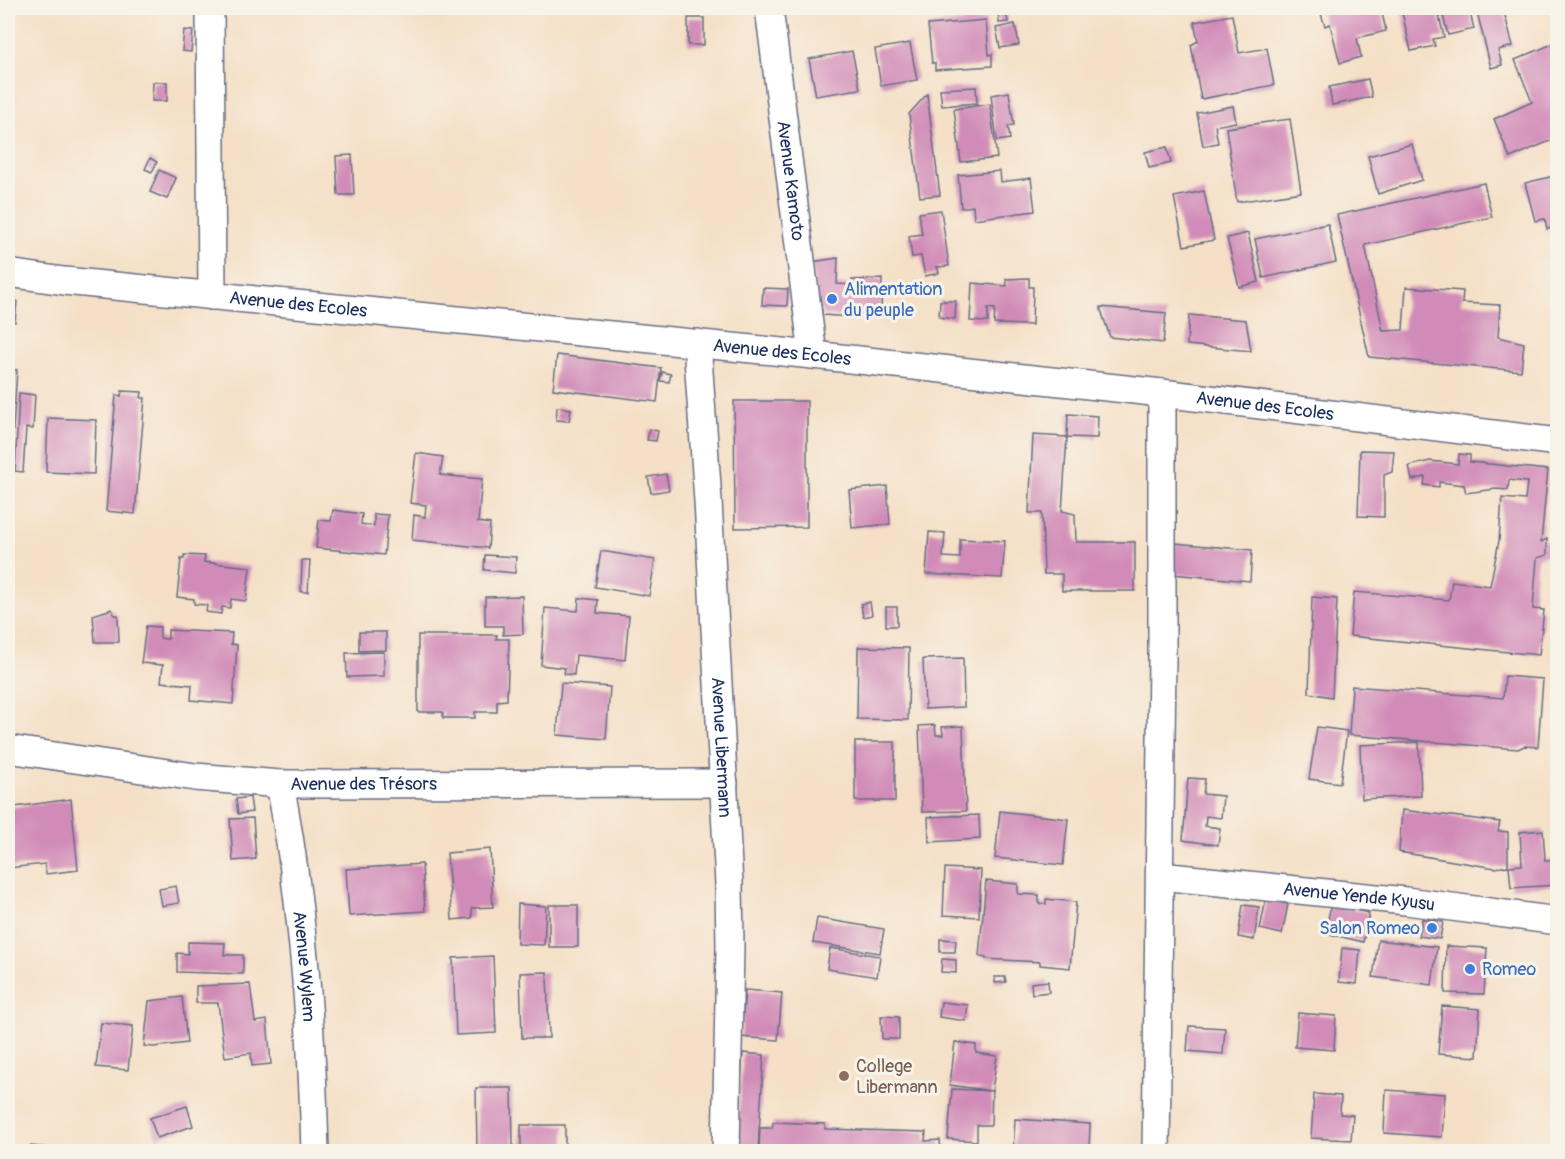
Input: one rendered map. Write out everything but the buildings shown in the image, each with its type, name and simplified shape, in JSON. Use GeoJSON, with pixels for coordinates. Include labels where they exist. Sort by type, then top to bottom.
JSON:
{"type":"FeatureCollection","features":[{"type":"Feature","properties":{"kind":"street"},"geometry":{"type":"LineString","coordinates":[[210,8],[212,296]]}},
{"type":"Feature","properties":{"kind":"street","name":"Avenue Kamoto"},"geometry":{"type":"LineString","coordinates":[[769,8],[813,355]]}},
{"type":"Feature","properties":{"kind":"street","name":"Avenue des Ecoles"},"geometry":{"type":"LineString","coordinates":[[8,273],[64,281],[697,343],[1162,393],[1557,442]]}},
{"type":"Feature","properties":{"kind":"street","name":"Avenue Libermann"},"geometry":{"type":"LineString","coordinates":[[697,343],[724,783],[730,947],[726,1152]]}},
{"type":"Feature","properties":{"kind":"street"},"geometry":{"type":"LineString","coordinates":[[1156,1152],[1160,876],[1162,393]]}},
{"type":"Feature","properties":{"kind":"street","name":"Avenue des Trésors"},"geometry":{"type":"LineString","coordinates":[[8,749],[195,777],[280,783],[724,783]]}},
{"type":"Feature","properties":{"kind":"street","name":"Avenue Wylem"},"geometry":{"type":"LineString","coordinates":[[280,783],[291,843],[308,1010],[315,1152]]}},
{"type":"Feature","properties":{"kind":"street","name":"Avenue Yende Kyusu"},"geometry":{"type":"LineString","coordinates":[[1160,876],[1406,901],[1557,921]]}},
{"type":"Feature","properties":{"kind":"place","name":"Alimentation du peuple"},"geometry":{"type":"Point","coordinates":[832,299]}},
{"type":"Feature","properties":{"kind":"place","name":"Salon Romeo"},"geometry":{"type":"Point","coordinates":[1432,928]}},
{"type":"Feature","properties":{"kind":"place","name":"Romeo"},"geometry":{"type":"Point","coordinates":[1470,969]}},
{"type":"Feature","properties":{"kind":"place","name":"College Libermann"},"geometry":{"type":"Point","coordinates":[844,1076]}}]}
